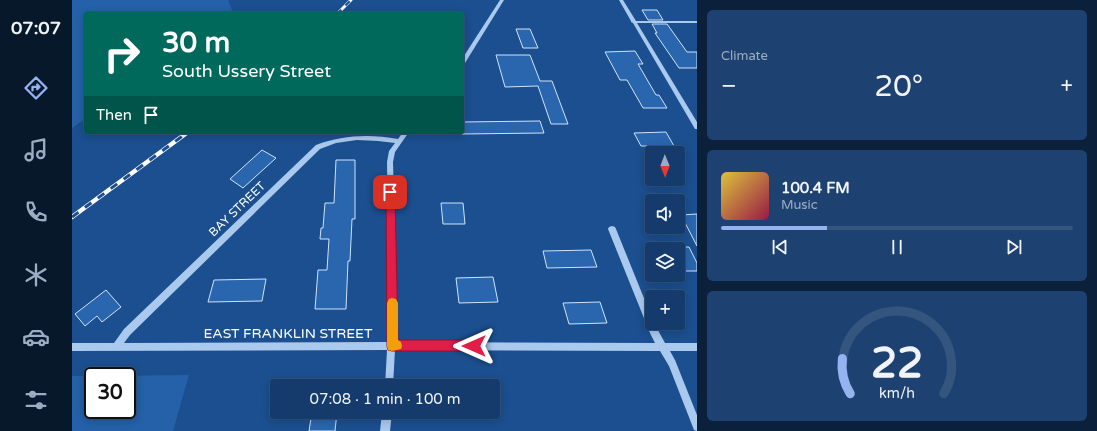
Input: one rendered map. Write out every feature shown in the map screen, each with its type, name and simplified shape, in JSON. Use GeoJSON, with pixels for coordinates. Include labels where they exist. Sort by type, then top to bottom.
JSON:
{"type":"FeatureCollection","features":[{"type":"Feature","properties":{"kind":"street"},"geometry":{"type":"LineString","coordinates":[[464,60],[502,0]]}},
{"type":"Feature","properties":{"kind":"street"},"geometry":{"type":"LineString","coordinates":[[621,0],[697,127]]}},
{"type":"Feature","properties":{"kind":"street"},"geometry":{"type":"LineString","coordinates":[[634,22],[697,22]]}},
{"type":"Feature","properties":{"kind":"street"},"geometry":{"type":"LineString","coordinates":[[390,379],[392,346],[390,162],[392,151],[404,134]]}},
{"type":"Feature","properties":{"kind":"street","name":"BAY STREET"},"geometry":{"type":"LineString","coordinates":[[116,347],[127,332],[318,147],[328,142],[339,140],[378,138],[398,142]]}},
{"type":"Feature","properties":{"kind":"street"},"geometry":{"type":"LineString","coordinates":[[612,229],[654,332],[672,363],[697,427]]}},
{"type":"Feature","properties":{"kind":"street","name":"EAST FRANKLIN STREET"},"geometry":{"type":"LineString","coordinates":[[72,347],[697,346]]}},
{"type":"Feature","properties":{"kind":"street"},"geometry":{"type":"LineString","coordinates":[[385,431],[386,419]]}},
{"type":"Feature","properties":{"kind":"shaded area"},"geometry":{"type":"Polygon","coordinates":[[[72,0],[228,0],[233,12],[84,12],[84,119],[72,128],[72,0]]]}},
{"type":"Feature","properties":{"kind":"shaded area"},"geometry":{"type":"Polygon","coordinates":[[[189,375],[173,431],[72,431],[72,376],[84,376],[84,419],[136,419],[136,376],[189,375]]]}},
{"type":"Feature","properties":{"kind":"building"},"geometry":{"type":"Polygon","coordinates":[[[642,10],[657,10],[663,20],[648,20],[642,10]]]}},
{"type":"Feature","properties":{"kind":"building"},"geometry":{"type":"Polygon","coordinates":[[[652,24],[667,24],[687,52],[697,52],[697,68],[679,68],[655,33],[657,33],[652,24]]]}},
{"type":"Feature","properties":{"kind":"building"},"geometry":{"type":"Polygon","coordinates":[[[516,29],[530,29],[538,48],[523,48],[516,29]]]}},
{"type":"Feature","properties":{"kind":"building"},"geometry":{"type":"Polygon","coordinates":[[[635,51],[643,64],[638,64],[656,95],[659,95],[667,108],[643,108],[627,80],[620,80],[605,52],[635,51]]]}},
{"type":"Feature","properties":{"kind":"building"},"geometry":{"type":"Polygon","coordinates":[[[496,55],[530,55],[540,81],[552,81],[568,124],[551,124],[538,86],[505,87],[496,55]]]}},
{"type":"Feature","properties":{"kind":"building"},"geometry":{"type":"Polygon","coordinates":[[[540,121],[544,133],[464,134],[464,122],[540,121]]]}},
{"type":"Feature","properties":{"kind":"building"},"geometry":{"type":"Polygon","coordinates":[[[666,132],[674,146],[641,146],[634,133],[666,132]]]}},
{"type":"Feature","properties":{"kind":"building"},"geometry":{"type":"Polygon","coordinates":[[[262,150],[276,158],[243,188],[230,179],[262,150]]]}},
{"type":"Feature","properties":{"kind":"building"},"geometry":{"type":"Polygon","coordinates":[[[336,160],[355,160],[355,219],[352,219],[346,309],[315,309],[318,270],[327,270],[329,239],[320,239],[321,228],[323,228],[325,203],[334,203],[336,160]]]}},
{"type":"Feature","properties":{"kind":"building"},"geometry":{"type":"Polygon","coordinates":[[[441,203],[463,203],[465,224],[443,224],[441,203]]]}},
{"type":"Feature","properties":{"kind":"building"},"geometry":{"type":"Polygon","coordinates":[[[697,214],[697,246],[685,223],[685,215],[697,214]]]}},
{"type":"Feature","properties":{"kind":"building"},"geometry":{"type":"Polygon","coordinates":[[[685,247],[689,247],[697,263],[697,271],[685,271],[685,247]]]}},
{"type":"Feature","properties":{"kind":"building"},"geometry":{"type":"Polygon","coordinates":[[[591,250],[597,267],[547,268],[543,251],[591,250]]]}},
{"type":"Feature","properties":{"kind":"building"},"geometry":{"type":"Polygon","coordinates":[[[493,277],[498,302],[459,303],[456,278],[493,277]]]}},
{"type":"Feature","properties":{"kind":"building"},"geometry":{"type":"Polygon","coordinates":[[[266,279],[262,301],[208,302],[214,280],[266,279]]]}},
{"type":"Feature","properties":{"kind":"building"},"geometry":{"type":"Polygon","coordinates":[[[106,290],[121,307],[102,322],[97,316],[85,326],[75,314],[106,290]]]}},
{"type":"Feature","properties":{"kind":"building"},"geometry":{"type":"Polygon","coordinates":[[[600,302],[607,323],[569,324],[563,303],[600,302]]]}},
{"type":"Feature","properties":{"kind":"building"},"geometry":{"type":"Polygon","coordinates":[[[311,419],[336,419],[335,431],[309,431],[311,419]]]}},
{"type":"Feature","properties":{"kind":"railway"},"geometry":{"type":"LineString","coordinates":[[339,12],[351,0]]}},
{"type":"Feature","properties":{"kind":"railway"},"geometry":{"type":"LineString","coordinates":[[72,217],[185,134]]}},
{"type":"Feature","properties":{"kind":"slow traffic"},"geometry":{"type":"LineString","coordinates":[[392,303],[392,346],[397,346]]}},
{"type":"Feature","properties":{"kind":"route"},"geometry":{"type":"LineString","coordinates":[[390,192],[393,311],[392,346],[474,346]]}}]}
